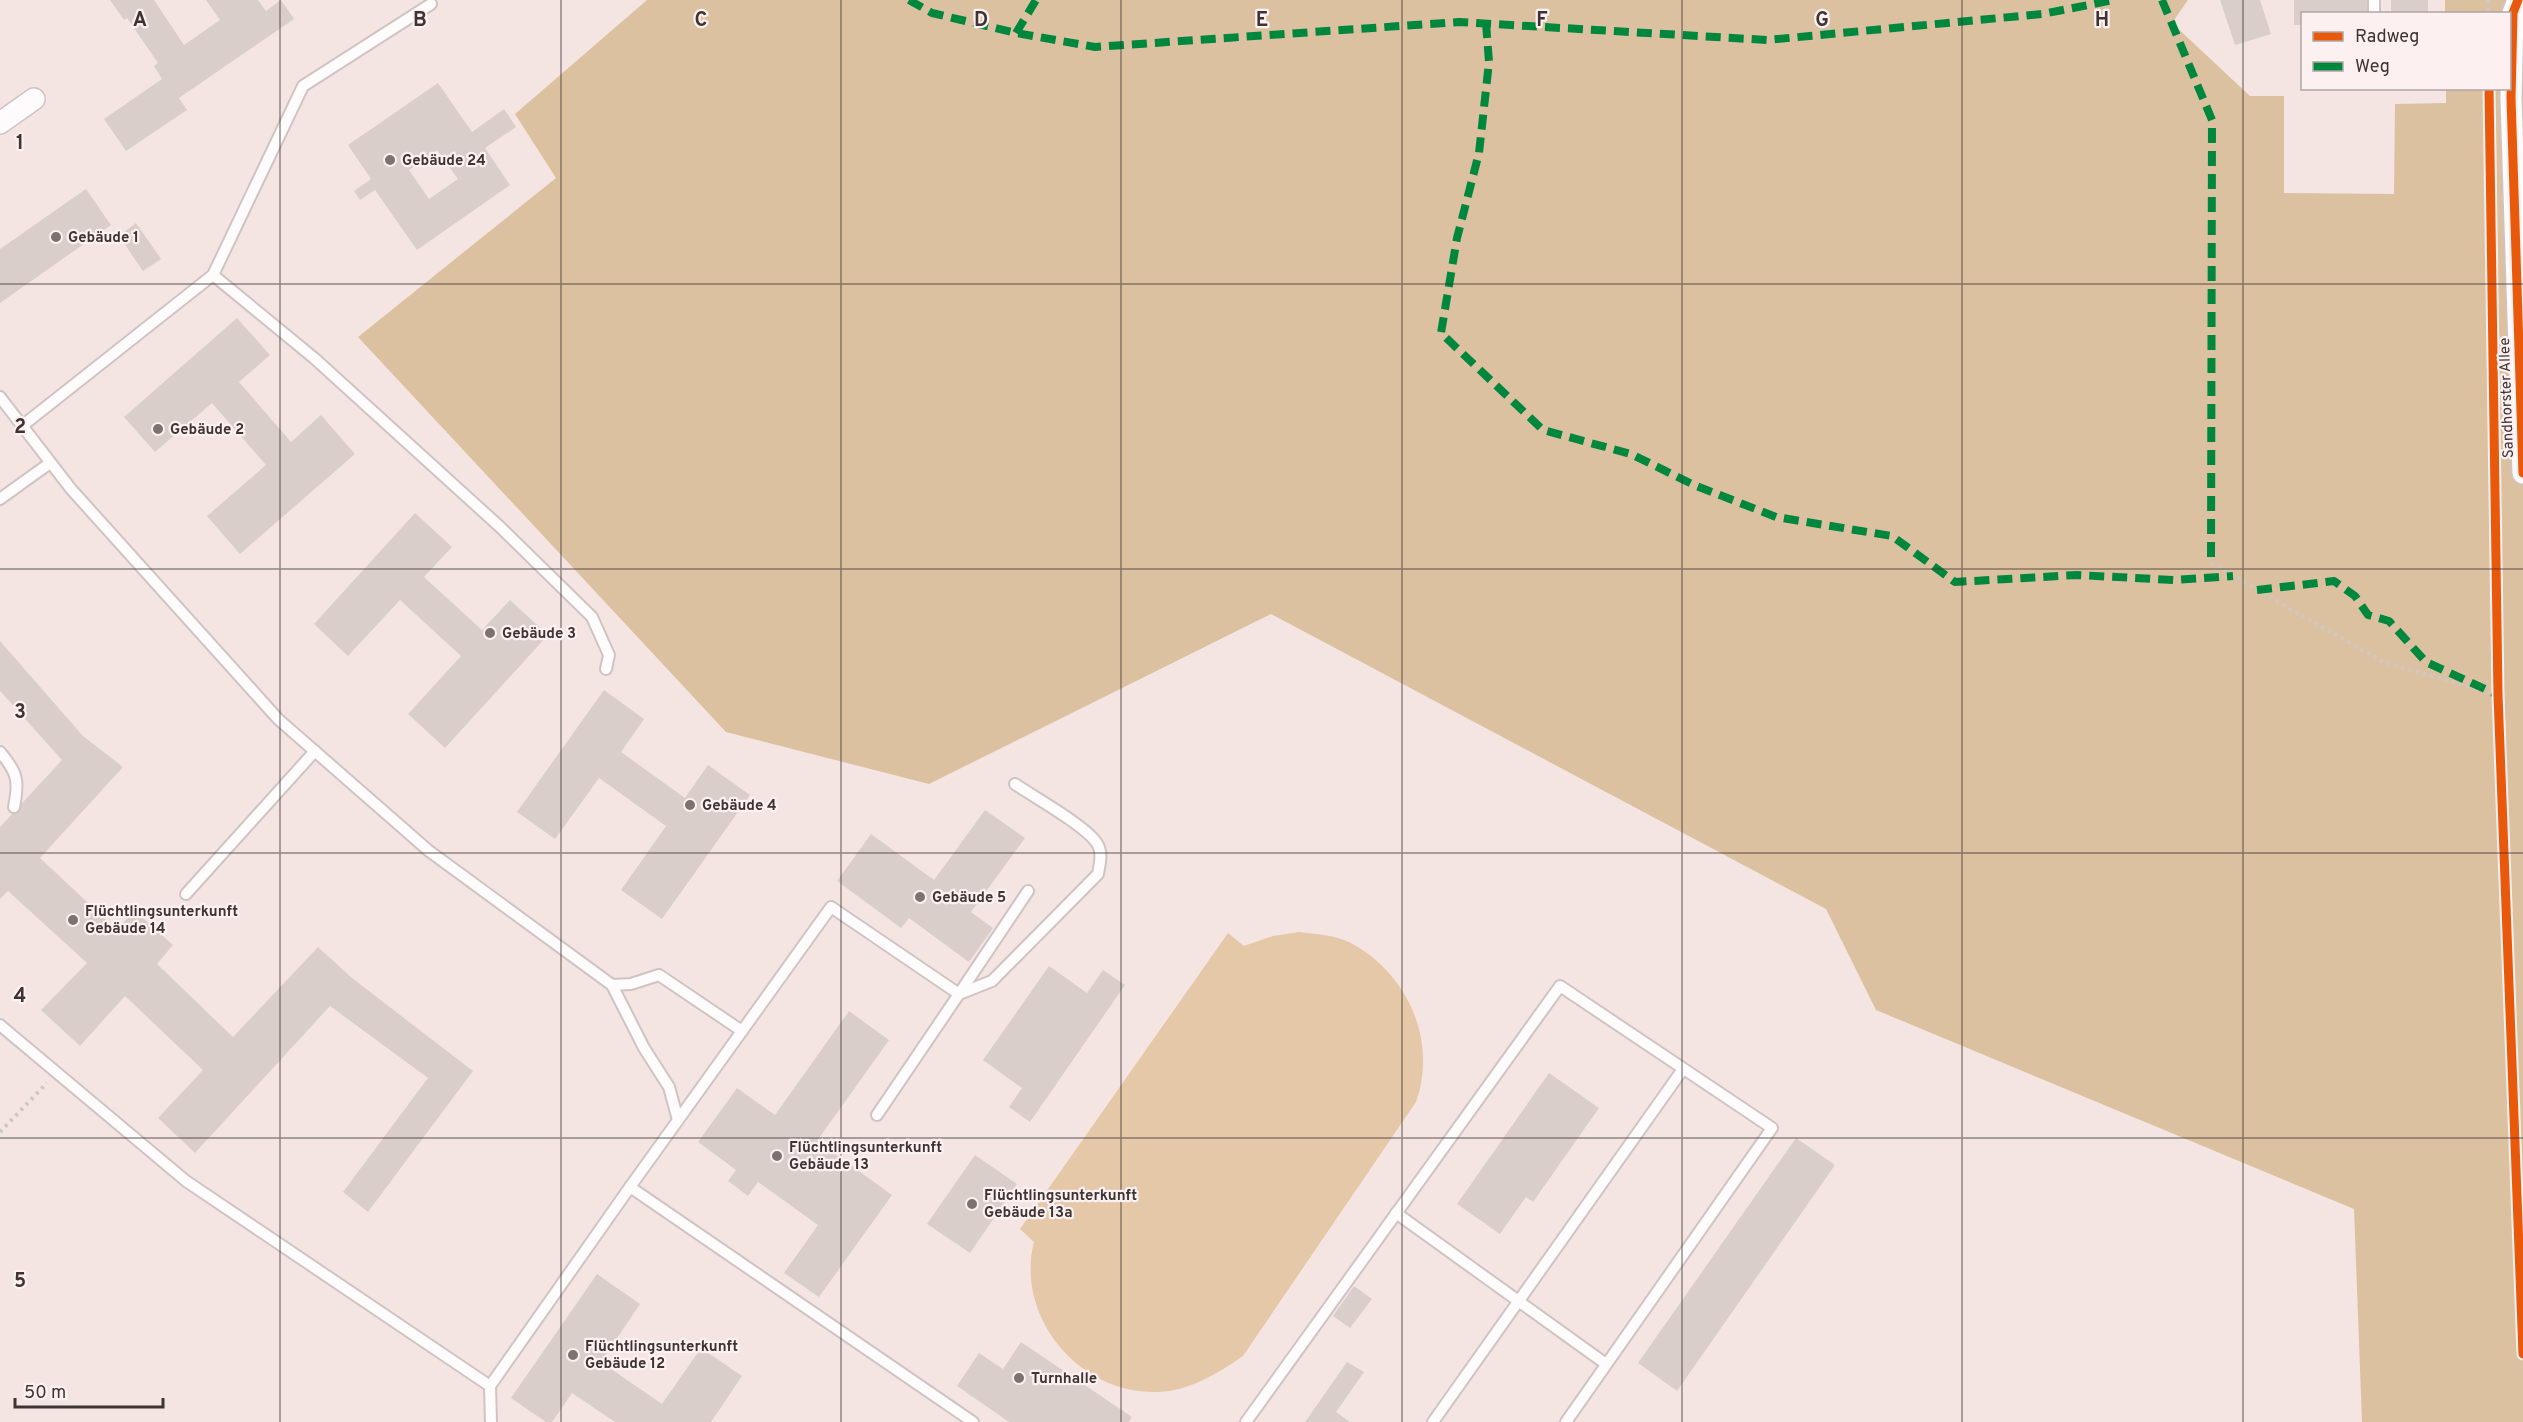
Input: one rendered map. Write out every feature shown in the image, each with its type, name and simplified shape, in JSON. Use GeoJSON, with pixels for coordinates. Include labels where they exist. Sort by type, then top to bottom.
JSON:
{"type":"FeatureCollection","features":[{"type":"Feature","properties":{"kind":"street","name":"Sandhorster Allee"},"geometry":{"type":"LineString","coordinates":[[2518,0],[2513,13],[2511,98],[2523,473]]}},
{"type":"Feature","properties":{"kind":"street"},"geometry":{"type":"LineString","coordinates":[[0,123],[34,99]]}},
{"type":"Feature","properties":{"kind":"lane"},"geometry":{"type":"LineString","coordinates":[[22,426],[213,275],[303,86],[431,4]]}},
{"type":"Feature","properties":{"kind":"lane"},"geometry":{"type":"LineString","coordinates":[[213,275],[314,358],[499,526],[592,617],[609,655],[606,669]]}},
{"type":"Feature","properties":{"kind":"lane"},"geometry":{"type":"LineString","coordinates":[[0,397],[71,489],[278,719],[429,851],[612,985],[644,1048],[669,1087],[678,1120]]}},
{"type":"Feature","properties":{"kind":"lane"},"geometry":{"type":"LineString","coordinates":[[0,499],[50,463]]}},
{"type":"Feature","properties":{"kind":"lane"},"geometry":{"type":"LineString","coordinates":[[0,752],[12,766],[19,784],[14,807]]}},
{"type":"Feature","properties":{"kind":"lane"},"geometry":{"type":"LineString","coordinates":[[186,894],[315,752]]}},
{"type":"Feature","properties":{"kind":"lane"},"geometry":{"type":"LineString","coordinates":[[959,994],[992,981],[1098,874],[1101,859],[1097,843],[1086,831],[1015,784]]}},
{"type":"Feature","properties":{"kind":"lane"},"geometry":{"type":"LineString","coordinates":[[877,1115],[1028,891]]}},
{"type":"Feature","properties":{"kind":"lane"},"geometry":{"type":"LineString","coordinates":[[491,1422],[490,1386],[831,907],[959,994]]}},
{"type":"Feature","properties":{"kind":"lane"},"geometry":{"type":"LineString","coordinates":[[612,985],[631,984],[659,975],[742,1030]]}},
{"type":"Feature","properties":{"kind":"lane"},"geometry":{"type":"LineString","coordinates":[[1246,1422],[1560,986],[1772,1128],[1566,1422]]}},
{"type":"Feature","properties":{"kind":"lane"},"geometry":{"type":"LineString","coordinates":[[0,1025],[186,1181],[490,1386]]}},
{"type":"Feature","properties":{"kind":"lane"},"geometry":{"type":"LineString","coordinates":[[1433,1422],[1517,1300],[1683,1069]]}},
{"type":"Feature","properties":{"kind":"lane"},"geometry":{"type":"LineString","coordinates":[[630,1187],[973,1422]]}},
{"type":"Feature","properties":{"kind":"lane"},"geometry":{"type":"LineString","coordinates":[[1396,1213],[1606,1364]]}},
{"type":"Feature","properties":{"kind":"path"},"geometry":{"type":"LineString","coordinates":[[2490,124],[2498,695],[2523,1354]]}},
{"type":"Feature","properties":{"kind":"path"},"geometry":{"type":"LineString","coordinates":[[2211,563],[2383,662],[2498,695]]}},
{"type":"Feature","properties":{"kind":"path"},"geometry":{"type":"LineString","coordinates":[[0,1132],[57,1073]]}},
{"type":"Feature","properties":{"kind":"shaded area"},"geometry":{"type":"Polygon","coordinates":[[[647,0],[2188,0],[2172,23],[2250,96],[2284,96],[2284,193],[2394,194],[2395,104],[2446,103],[2446,90],[2511,90],[2511,12],[2445,12],[2445,0],[2523,0],[2523,35],[2515,33],[2523,488],[2523,1422],[2362,1422],[2354,1209],[1876,1010],[1826,909],[1271,614],[929,784],[726,732],[358,337],[556,178],[515,114],[647,0]]]}},
{"type":"Feature","properties":{"kind":"shaded area"},"geometry":{"type":"Polygon","coordinates":[[[1299,932],[1331,936],[1349,942],[1387,971],[1401,989],[1420,1032],[1423,1055],[1422,1079],[1416,1102],[1243,1356],[1202,1381],[1167,1391],[1127,1389],[1101,1379],[1078,1364],[1058,1345],[1044,1322],[1034,1297],[1031,1270],[1034,1242],[1020,1229],[1228,933],[1244,946],[1273,936],[1299,932]]]}},
{"type":"Feature","properties":{"kind":"building"},"geometry":{"type":"Polygon","coordinates":[[[110,0],[154,0],[184,45],[220,20],[206,0],[258,0],[266,11],[281,0],[294,19],[179,98],[187,110],[126,151],[104,119],[162,79],[154,66],[158,63],[127,18],[124,20],[110,0]]]}},
{"type":"Feature","properties":{"kind":"building"},"geometry":{"type":"Polygon","coordinates":[[[2220,0],[2260,0],[2271,34],[2235,45],[2220,0]]]}},
{"type":"Feature","properties":{"kind":"building"},"geometry":{"type":"Polygon","coordinates":[[[2294,0],[2368,0],[2368,12],[2301,12],[2301,25],[2294,25],[2294,0]]]}},
{"type":"Feature","properties":{"kind":"building"},"geometry":{"type":"Polygon","coordinates":[[[2391,0],[2428,0],[2428,12],[2391,12],[2391,0]]]}},
{"type":"Feature","properties":{"kind":"building","name":"Gebäude 24"},"geometry":{"type":"Polygon","coordinates":[[[438,83],[472,132],[504,109],[516,127],[485,148],[510,185],[417,250],[375,190],[360,200],[354,191],[371,179],[348,145],[438,83]],[[437,150],[409,170],[429,199],[458,179],[437,150]]]}},
{"type":"Feature","properties":{"kind":"building","name":"Gebäude 1"},"geometry":{"type":"Polygon","coordinates":[[[86,189],[111,225],[0,303],[0,249],[86,189]]]}},
{"type":"Feature","properties":{"kind":"building"},"geometry":{"type":"Polygon","coordinates":[[[136,223],[161,259],[143,271],[119,236],[136,223]]]}},
{"type":"Feature","properties":{"kind":"building","name":"Gebäude 2"},"geometry":{"type":"Polygon","coordinates":[[[237,318],[270,355],[239,382],[291,442],[321,415],[355,454],[240,554],[207,516],[266,465],[212,403],[155,452],[124,417],[237,318]]]}},
{"type":"Feature","properties":{"kind":"building","name":"Gebäude 3"},"geometry":{"type":"Polygon","coordinates":[[[415,513],[452,547],[424,577],[482,630],[510,600],[548,635],[445,748],[408,714],[461,656],[400,600],[348,656],[314,624],[415,513]]]}},
{"type":"Feature","properties":{"kind":"building","name":"Flüchtlingsunterkunft Gebäude 14"},"geometry":{"type":"Polygon","coordinates":[[[0,641],[83,736],[123,767],[40,858],[117,930],[134,910],[173,945],[157,964],[233,1037],[318,947],[352,978],[473,1071],[368,1212],[343,1192],[428,1078],[330,1006],[195,1153],[158,1118],[203,1070],[125,996],[80,1046],[41,1010],[87,963],[8,891],[0,899],[0,827],[62,760],[0,691],[0,641]]]}},
{"type":"Feature","properties":{"kind":"building","name":"Gebäude 4"},"geometry":{"type":"Polygon","coordinates":[[[604,690],[644,719],[621,752],[685,798],[708,765],[750,795],[662,919],[621,890],[666,826],[599,778],[555,839],[517,812],[604,690]]]}},
{"type":"Feature","properties":{"kind":"building","name":"Gebäude 5"},"geometry":{"type":"Polygon","coordinates":[[[985,810],[1025,838],[971,912],[993,928],[969,962],[909,918],[901,928],[837,881],[871,834],[934,880],[985,810]]]}},
{"type":"Feature","properties":{"kind":"building"},"geometry":{"type":"Polygon","coordinates":[[[1049,966],[1087,993],[1103,970],[1125,985],[1030,1122],[1009,1107],[1022,1088],[983,1060],[1049,966]]]}},
{"type":"Feature","properties":{"kind":"building","name":"Flüchtlingsunterkunft Gebäude 13"},"geometry":{"type":"Polygon","coordinates":[[[849,1011],[889,1040],[817,1141],[892,1195],[819,1297],[784,1273],[818,1225],[758,1182],[748,1196],[728,1181],[736,1170],[698,1142],[737,1088],[775,1115],[849,1011]]]}},
{"type":"Feature","properties":{"kind":"building"},"geometry":{"type":"Polygon","coordinates":[[[1549,1073],[1599,1108],[1533,1202],[1526,1197],[1500,1234],[1457,1204],[1549,1073]]]}},
{"type":"Feature","properties":{"kind":"building"},"geometry":{"type":"Polygon","coordinates":[[[1796,1138],[1835,1165],[1677,1391],[1638,1363],[1796,1138]]]}},
{"type":"Feature","properties":{"kind":"building","name":"Flüchtlingsunterkunft Gebäude 13a"},"geometry":{"type":"Polygon","coordinates":[[[975,1155],[1017,1184],[970,1253],[927,1224],[975,1155]]]}},
{"type":"Feature","properties":{"kind":"building","name":"Flüchtlingsunterkunft Gebäude 12"},"geometry":{"type":"Polygon","coordinates":[[[597,1274],[640,1304],[601,1362],[662,1404],[701,1348],[742,1376],[711,1422],[615,1422],[572,1393],[552,1422],[546,1422],[511,1398],[597,1274]]]}},
{"type":"Feature","properties":{"kind":"building"},"geometry":{"type":"Polygon","coordinates":[[[1354,1286],[1372,1299],[1350,1328],[1333,1316],[1354,1286]]]}},
{"type":"Feature","properties":{"kind":"building","name":"Turnhalle"},"geometry":{"type":"Polygon","coordinates":[[[1021,1342],[1132,1417],[1129,1422],[1009,1422],[957,1386],[979,1353],[1003,1369],[1021,1342]]]}},
{"type":"Feature","properties":{"kind":"building"},"geometry":{"type":"Polygon","coordinates":[[[1347,1362],[1364,1372],[1336,1412],[1350,1422],[1305,1422],[1347,1362]]]}},
{"type":"Feature","properties":{"kind":"marked path"},"geometry":{"type":"LineString","coordinates":[[909,0],[932,13],[1016,33],[1095,47],[1459,22],[1767,40],[2042,14],[2114,0]]}},
{"type":"Feature","properties":{"kind":"marked path"},"geometry":{"type":"LineString","coordinates":[[1016,33],[1036,0]]}},
{"type":"Feature","properties":{"kind":"marked path"},"geometry":{"type":"LineString","coordinates":[[2162,0],[2212,120],[2211,563]]}},
{"type":"Feature","properties":{"kind":"marked path"},"geometry":{"type":"LineString","coordinates":[[1486,23],[1489,62],[1479,153],[1457,238],[1441,333],[1543,430],[1631,454],[1694,485],[1776,517],[1892,536],[1955,582],[2077,575],[2174,580],[2233,576]]}},
{"type":"Feature","properties":{"kind":"marked path"},"geometry":{"type":"LineString","coordinates":[[2257,590],[2334,581],[2355,596],[2368,615],[2389,621],[2426,662],[2498,695]]}},
{"type":"Feature","properties":{"kind":"cycle path"},"geometry":{"type":"LineString","coordinates":[[2518,0],[2513,13],[2511,98],[2523,473]]}},
{"type":"Feature","properties":{"kind":"cycle path"},"geometry":{"type":"LineString","coordinates":[[2489,90],[2498,695],[2523,1354]]}},
{"type":"Feature","properties":{"kind":"place","name":"Gebäude 24"},"geometry":{"type":"Point","coordinates":[390,160]}},
{"type":"Feature","properties":{"kind":"place","name":"Gebäude 1"},"geometry":{"type":"Point","coordinates":[56,237]}},
{"type":"Feature","properties":{"kind":"place","name":"Gebäude 2"},"geometry":{"type":"Point","coordinates":[158,429]}},
{"type":"Feature","properties":{"kind":"place","name":"Gebäude 3"},"geometry":{"type":"Point","coordinates":[490,633]}},
{"type":"Feature","properties":{"kind":"place","name":"Gebäude 4"},"geometry":{"type":"Point","coordinates":[690,805]}},
{"type":"Feature","properties":{"kind":"place","name":"Gebäude 5"},"geometry":{"type":"Point","coordinates":[920,897]}},
{"type":"Feature","properties":{"kind":"place","name":"Flüchtlingsunterkunft Gebäude 14"},"geometry":{"type":"Point","coordinates":[73,920]}},
{"type":"Feature","properties":{"kind":"place","name":"Flüchtlingsunterkunft Gebäude 13"},"geometry":{"type":"Point","coordinates":[777,1156]}},
{"type":"Feature","properties":{"kind":"place","name":"Flüchtlingsunterkunft Gebäude 13a"},"geometry":{"type":"Point","coordinates":[972,1204]}},
{"type":"Feature","properties":{"kind":"place","name":"Flüchtlingsunterkunft Gebäude 12"},"geometry":{"type":"Point","coordinates":[573,1355]}},
{"type":"Feature","properties":{"kind":"place","name":"Turnhalle"},"geometry":{"type":"Point","coordinates":[1019,1378]}}]}
